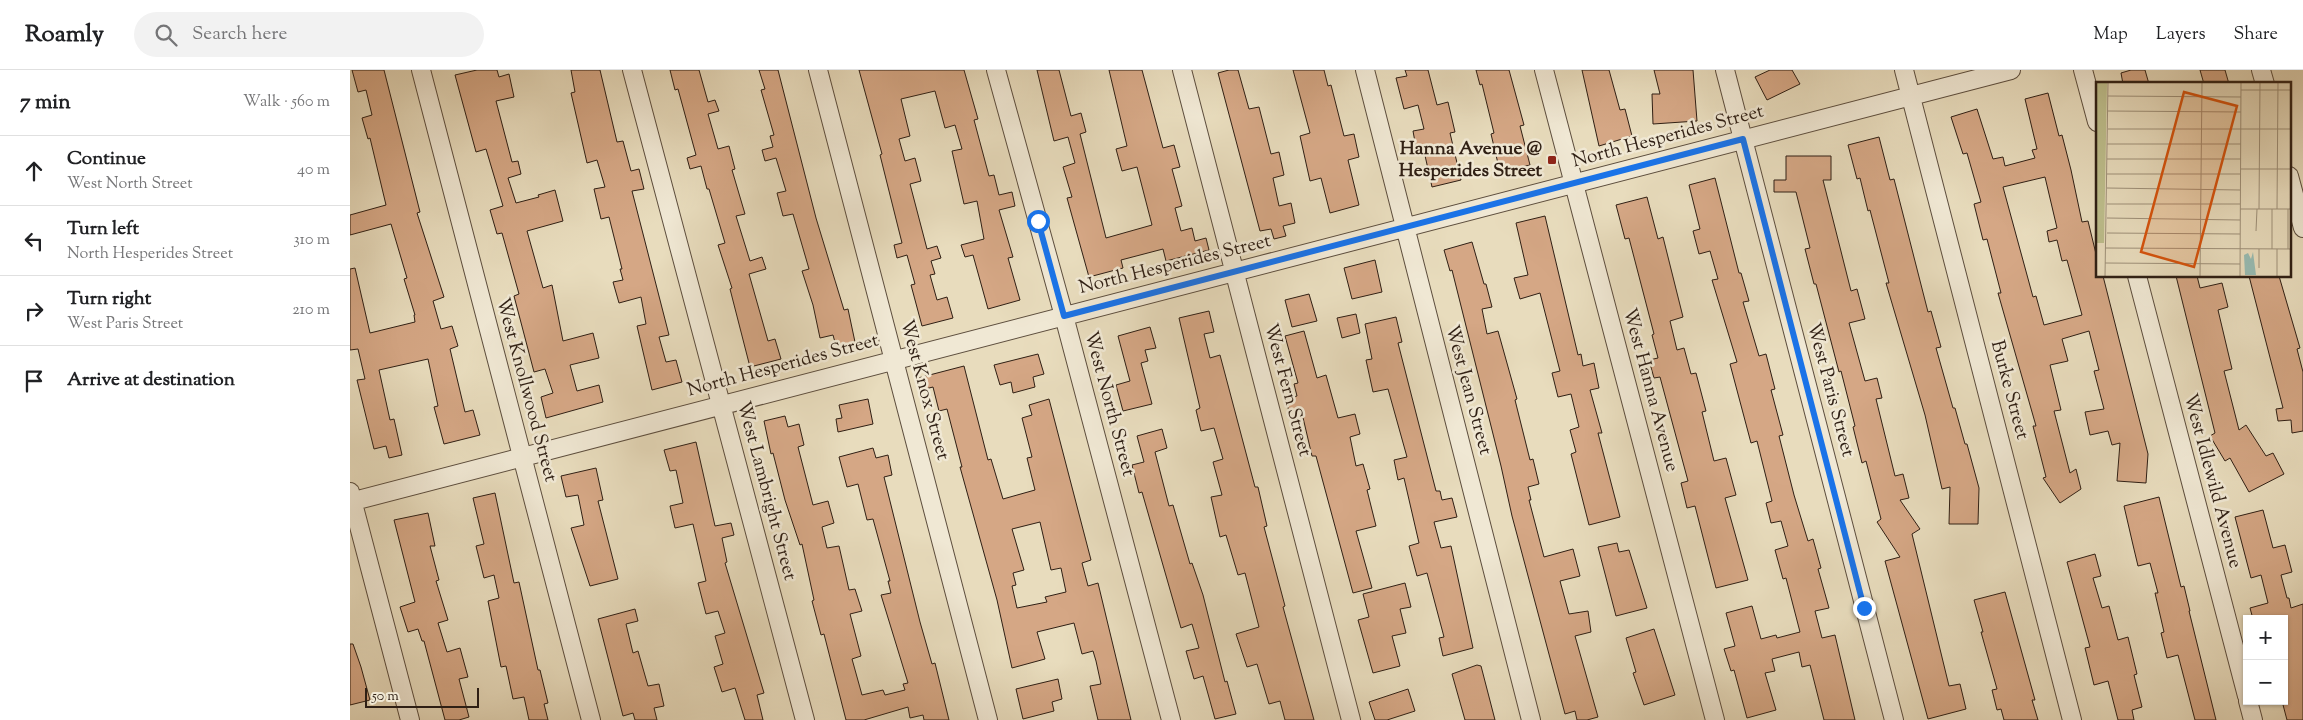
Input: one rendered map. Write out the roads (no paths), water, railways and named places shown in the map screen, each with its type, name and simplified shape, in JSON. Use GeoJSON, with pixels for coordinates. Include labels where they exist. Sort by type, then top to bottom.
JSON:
{"type":"FeatureCollection","features":[{"type":"Feature","properties":{"kind":"street","name":"West Knollwood Street"},"geometry":{"type":"LineString","coordinates":[[421,70],[591,720]]}},
{"type":"Feature","properties":{"kind":"street","name":"West Lambright Street"},"geometry":{"type":"LineString","coordinates":[[632,70],[805,720]]}},
{"type":"Feature","properties":{"kind":"street","name":"West Knox Street"},"geometry":{"type":"LineString","coordinates":[[818,70],[988,720]]}},
{"type":"Feature","properties":{"kind":"street","name":"West North Street"},"geometry":{"type":"LineString","coordinates":[[996,70],[1064,316],[1171,720]]}},
{"type":"Feature","properties":{"kind":"street","name":"West Fern Street"},"geometry":{"type":"LineString","coordinates":[[1182,70],[1351,720]]}},
{"type":"Feature","properties":{"kind":"street","name":"West Jean Street"},"geometry":{"type":"LineString","coordinates":[[1365,70],[1531,720]]}},
{"type":"Feature","properties":{"kind":"street","name":"West Hanna Avenue"},"geometry":{"type":"LineString","coordinates":[[1544,70],[1715,720]]}},
{"type":"Feature","properties":{"kind":"street","name":"West Paris Street"},"geometry":{"type":"LineString","coordinates":[[1725,70],[1894,720]]}},
{"type":"Feature","properties":{"kind":"street","name":"Burke Street"},"geometry":{"type":"LineString","coordinates":[[1904,70],[2072,720]]}},
{"type":"Feature","properties":{"kind":"street","name":"North Hesperides Street"},"geometry":{"type":"LineString","coordinates":[[351,498],[522,457],[2011,70]]}},
{"type":"Feature","properties":{"kind":"street"},"geometry":{"type":"LineString","coordinates":[[2083,70],[2096,118]]}},
{"type":"Feature","properties":{"kind":"street"},"geometry":{"type":"LineString","coordinates":[[2290,180],[2303,228]]}},
{"type":"Feature","properties":{"kind":"street","name":"West Idlewild Avenue"},"geometry":{"type":"LineString","coordinates":[[2138,278],[2243,681]]}},
{"type":"Feature","properties":{"kind":"street"},"geometry":{"type":"LineString","coordinates":[[351,498],[410,720]]}},
{"type":"Feature","properties":{"kind":"street"},"geometry":{"type":"LineString","coordinates":[[2249,705],[2253,720]]}},
{"type":"Feature","properties":{"kind":"place","name":"Hanna Avenue @ Hesperides Street"},"geometry":{"type":"Point","coordinates":[1552,160]}}]}
